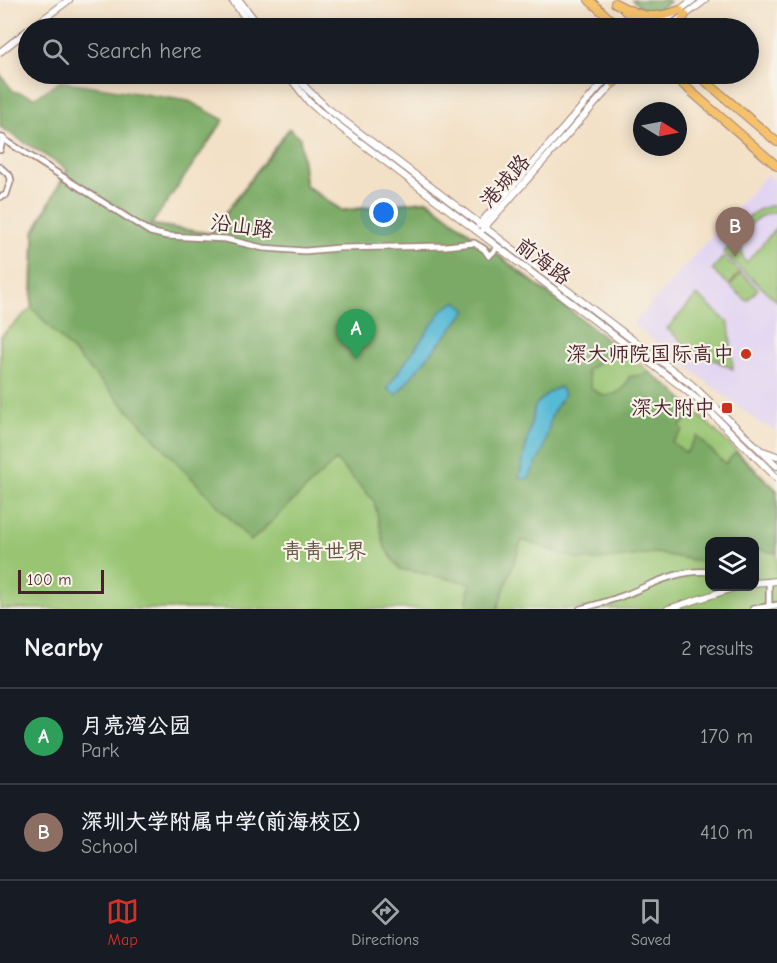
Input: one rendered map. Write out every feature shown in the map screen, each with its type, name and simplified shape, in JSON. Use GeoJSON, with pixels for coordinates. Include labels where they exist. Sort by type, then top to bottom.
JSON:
{"type":"FeatureCollection","features":[{"type":"Feature","properties":{"kind":"main road"},"geometry":{"type":"LineString","coordinates":[[580,0],[607,16]]}},
{"type":"Feature","properties":{"kind":"main road"},"geometry":{"type":"LineString","coordinates":[[589,0],[607,16]]}},
{"type":"Feature","properties":{"kind":"main road"},"geometry":{"type":"LineString","coordinates":[[613,1],[635,13],[651,17],[683,12]]}},
{"type":"Feature","properties":{"kind":"main road"},"geometry":{"type":"LineString","coordinates":[[613,1],[633,18]]}},
{"type":"Feature","properties":{"kind":"main road"},"geometry":{"type":"LineString","coordinates":[[681,18],[683,12]]}},
{"type":"Feature","properties":{"kind":"main road"},"geometry":{"type":"LineString","coordinates":[[682,84],[777,166]]}},
{"type":"Feature","properties":{"kind":"main road"},"geometry":{"type":"LineString","coordinates":[[709,84],[777,142]]}},
{"type":"Feature","properties":{"kind":"street"},"geometry":{"type":"LineString","coordinates":[[45,18],[69,0]]}},
{"type":"Feature","properties":{"kind":"street"},"geometry":{"type":"LineString","coordinates":[[232,0],[246,18]]}},
{"type":"Feature","properties":{"kind":"street"},"geometry":{"type":"LineString","coordinates":[[239,0],[253,18]]}},
{"type":"Feature","properties":{"kind":"street"},"geometry":{"type":"LineString","coordinates":[[677,18],[693,0]]}},
{"type":"Feature","properties":{"kind":"street"},"geometry":{"type":"LineString","coordinates":[[672,18],[705,0]]}},
{"type":"Feature","properties":{"kind":"street"},"geometry":{"type":"LineString","coordinates":[[0,52],[18,38]]}},
{"type":"Feature","properties":{"kind":"street","name":"前海路"},"geometry":{"type":"LineString","coordinates":[[295,84],[319,111],[692,395],[777,476]]}},
{"type":"Feature","properties":{"kind":"street","name":"前海路"},"geometry":{"type":"LineString","coordinates":[[303,84],[327,108],[691,384],[777,466]]}},
{"type":"Feature","properties":{"kind":"street","name":"港城路"},"geometry":{"type":"LineString","coordinates":[[477,231],[479,223],[604,84]]}},
{"type":"Feature","properties":{"kind":"street","name":"港城路"},"geometry":{"type":"LineString","coordinates":[[477,231],[485,228],[604,84]]}},
{"type":"Feature","properties":{"kind":"street"},"geometry":{"type":"LineString","coordinates":[[0,150],[1,137]]}},
{"type":"Feature","properties":{"kind":"street","name":"沿山路"},"geometry":{"type":"LineString","coordinates":[[1,137],[150,232],[167,236],[226,239],[263,248],[305,251],[474,243],[484,249],[489,256],[498,247]]}},
{"type":"Feature","properties":{"kind":"street"},"geometry":{"type":"LineString","coordinates":[[0,167],[10,176],[6,195],[0,197]]}},
{"type":"Feature","properties":{"kind":"street"},"geometry":{"type":"LineString","coordinates":[[760,449],[777,456]]}},
{"type":"Feature","properties":{"kind":"street"},"geometry":{"type":"LineString","coordinates":[[580,609],[624,596],[673,575],[693,571],[705,572]]}},
{"type":"Feature","properties":{"kind":"street"},"geometry":{"type":"LineString","coordinates":[[759,583],[777,581]]}},
{"type":"Feature","properties":{"kind":"street"},"geometry":{"type":"LineString","coordinates":[[769,582],[770,605]]}},
{"type":"Feature","properties":{"kind":"street"},"geometry":{"type":"LineString","coordinates":[[668,609],[718,591]]}},
{"type":"Feature","properties":{"kind":"street"},"geometry":{"type":"LineString","coordinates":[[753,609],[777,605]]}},
{"type":"Feature","properties":{"kind":"shaded area"},"geometry":{"type":"Polygon","coordinates":[[[767,174],[777,183],[777,431],[758,422],[633,324],[767,174]]]}},
{"type":"Feature","properties":{"kind":"green space"},"geometry":{"type":"Polygon","coordinates":[[[632,0],[668,0],[670,2],[654,12],[643,9],[632,0]]]}},
{"type":"Feature","properties":{"kind":"green space"},"geometry":{"type":"Polygon","coordinates":[[[0,74],[13,91],[36,97],[56,84],[80,84],[189,101],[224,120],[151,225],[211,234],[289,129],[300,138],[305,186],[342,211],[427,201],[614,345],[601,361],[587,370],[592,389],[604,396],[613,394],[623,388],[629,377],[650,373],[673,390],[695,412],[680,426],[683,431],[672,442],[686,453],[697,436],[725,464],[736,452],[777,491],[777,553],[759,550],[759,537],[705,537],[705,562],[655,553],[598,560],[577,559],[522,540],[497,609],[466,607],[470,583],[400,569],[385,548],[374,501],[336,460],[251,541],[32,308],[35,231],[68,170],[0,127],[0,74]]]}},
{"type":"Feature","properties":{"kind":"green space","name":"青青世界"},"geometry":{"type":"Polygon","coordinates":[[[289,128],[300,138],[306,185],[342,210],[428,200],[673,390],[777,490],[777,609],[0,609],[0,337],[31,308],[34,231],[67,169],[151,224],[210,233],[289,128]]]}},
{"type":"Feature","properties":{"kind":"green space"},"geometry":{"type":"Polygon","coordinates":[[[777,205],[777,212],[768,213],[753,222],[747,229],[742,245],[746,263],[777,227],[777,301],[723,253],[728,247],[736,254],[737,236],[745,221],[759,210],[777,205]]]}},
{"type":"Feature","properties":{"kind":"green space"},"geometry":{"type":"Polygon","coordinates":[[[723,257],[740,272],[729,285],[712,270],[723,257]]]}},
{"type":"Feature","properties":{"kind":"green space"},"geometry":{"type":"Polygon","coordinates":[[[741,273],[758,289],[747,301],[730,286],[741,273]]]}},
{"type":"Feature","properties":{"kind":"green space"},"geometry":{"type":"Polygon","coordinates":[[[697,295],[729,323],[733,369],[692,349],[667,329],[697,295]]]}},
{"type":"Feature","properties":{"kind":"water"},"geometry":{"type":"Polygon","coordinates":[[[457,301],[467,310],[396,395],[387,388],[443,309],[457,301]]]}},
{"type":"Feature","properties":{"kind":"water"},"geometry":{"type":"Polygon","coordinates":[[[560,387],[564,395],[552,414],[543,451],[528,479],[519,478],[535,406],[549,392],[560,387]]]}},
{"type":"Feature","properties":{"kind":"place","name":"深圳大学附属中学(前海校区)"},"geometry":{"type":"Point","coordinates":[735,257]}},
{"type":"Feature","properties":{"kind":"place","name":"深大师院国际高中"},"geometry":{"type":"Point","coordinates":[746,354]}},
{"type":"Feature","properties":{"kind":"place","name":"月亮湾公园"},"geometry":{"type":"Point","coordinates":[356,359]}},
{"type":"Feature","properties":{"kind":"place","name":"深大附中"},"geometry":{"type":"Point","coordinates":[727,408]}}]}
